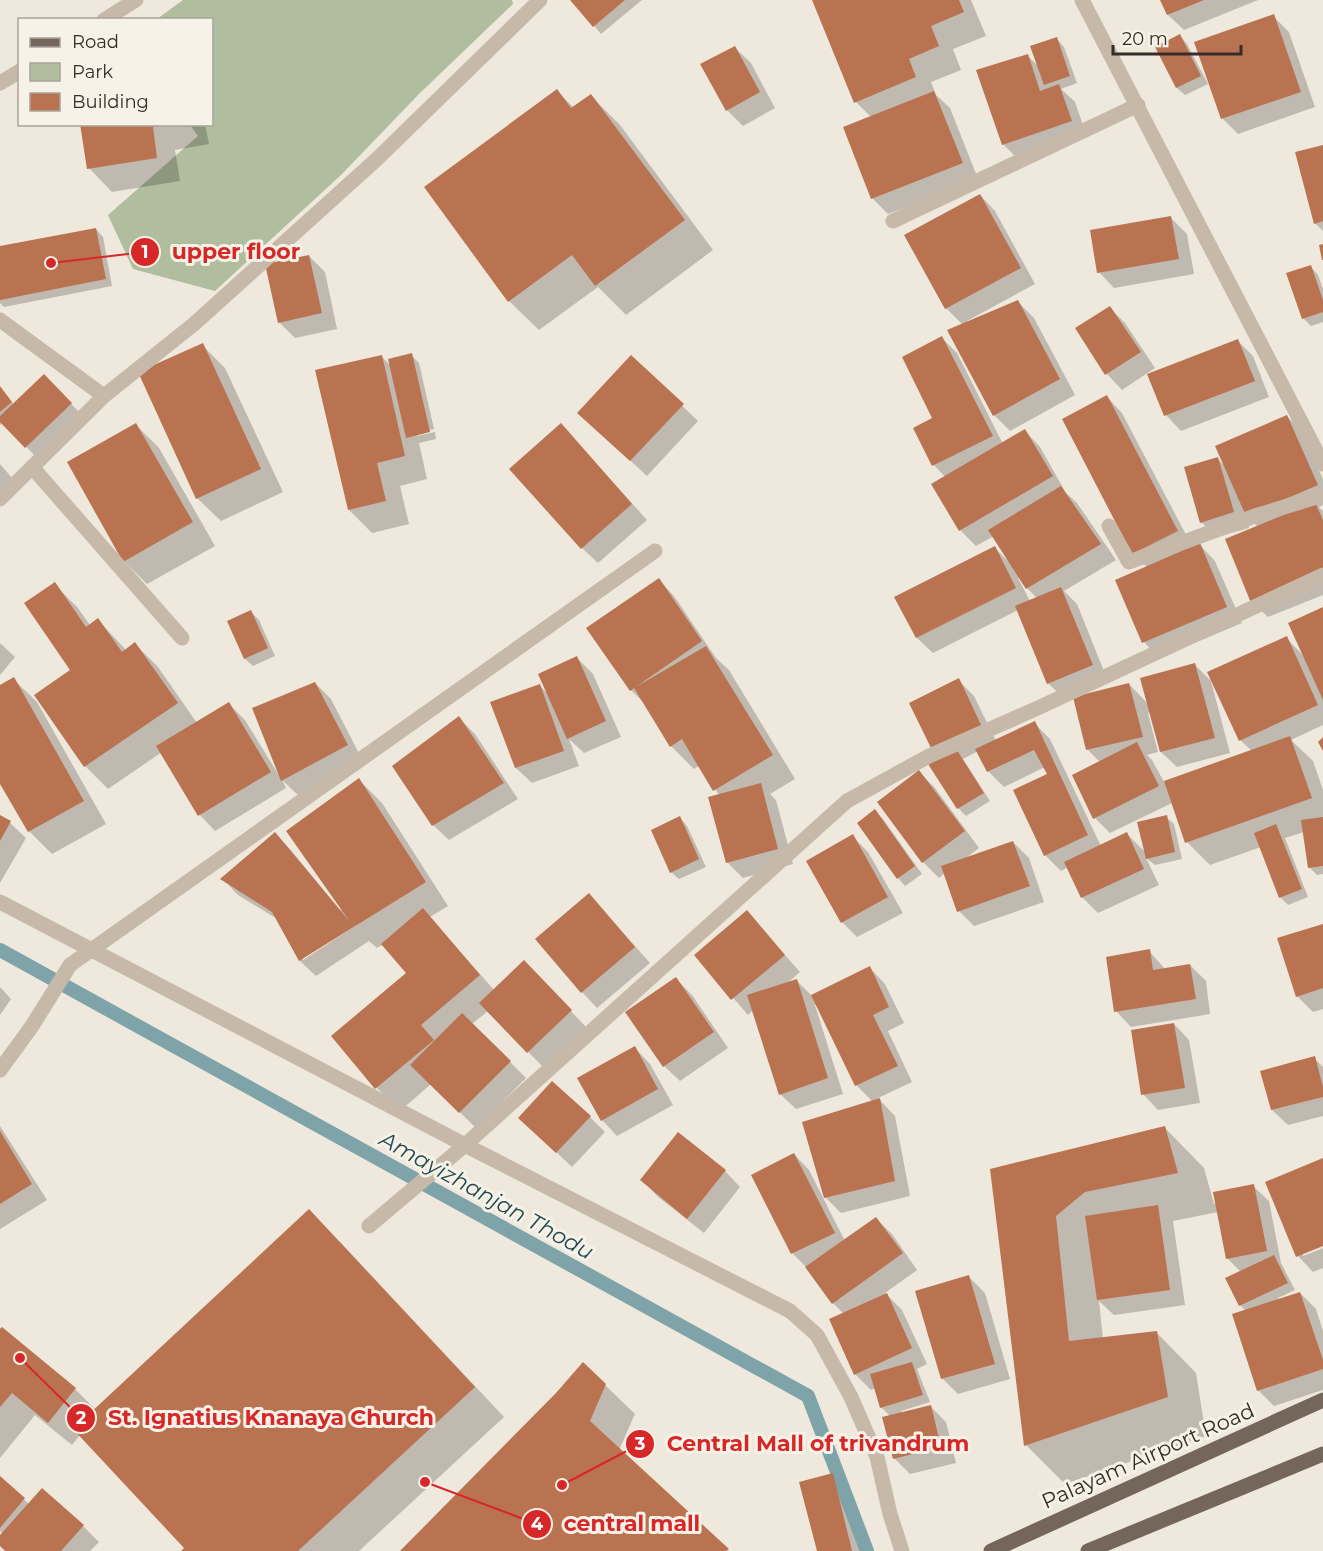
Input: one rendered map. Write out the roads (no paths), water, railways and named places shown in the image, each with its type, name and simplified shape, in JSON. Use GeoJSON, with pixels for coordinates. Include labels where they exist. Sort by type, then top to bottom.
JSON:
{"type":"FeatureCollection","features":[{"type":"Feature","properties":{"kind":"main road","name":"Palayam Airport Road"},"geometry":{"type":"LineString","coordinates":[[991,1551],[1323,1400]]}},
{"type":"Feature","properties":{"kind":"main road"},"geometry":{"type":"LineString","coordinates":[[1088,1551],[1323,1454]]}},
{"type":"Feature","properties":{"kind":"street"},"geometry":{"type":"LineString","coordinates":[[107,18],[136,0]]}},
{"type":"Feature","properties":{"kind":"street"},"geometry":{"type":"LineString","coordinates":[[0,499],[104,396],[194,324],[377,159],[540,0]]}},
{"type":"Feature","properties":{"kind":"street"},"geometry":{"type":"LineString","coordinates":[[1082,0],[1323,464]]}},
{"type":"Feature","properties":{"kind":"street"},"geometry":{"type":"LineString","coordinates":[[0,83],[18,72]]}},
{"type":"Feature","properties":{"kind":"street"},"geometry":{"type":"LineString","coordinates":[[893,221],[1138,105]]}},
{"type":"Feature","properties":{"kind":"street"},"geometry":{"type":"LineString","coordinates":[[0,320],[104,396]]}},
{"type":"Feature","properties":{"kind":"street"},"geometry":{"type":"LineString","coordinates":[[32,467],[182,638]]}},
{"type":"Feature","properties":{"kind":"street"},"geometry":{"type":"LineString","coordinates":[[1109,526],[1129,562],[1255,516],[1323,495]]}},
{"type":"Feature","properties":{"kind":"street"},"geometry":{"type":"LineString","coordinates":[[0,1070],[32,1026],[70,965],[655,551]]}},
{"type":"Feature","properties":{"kind":"street"},"geometry":{"type":"LineString","coordinates":[[369,1226],[465,1145],[847,801],[929,756],[1040,707],[1323,575]]}},
{"type":"Feature","properties":{"kind":"street"},"geometry":{"type":"LineString","coordinates":[[0,902],[465,1145],[704,1265],[790,1311],[817,1335],[851,1396],[877,1456],[890,1514],[902,1551]]}},
{"type":"Feature","properties":{"kind":"waterway","name":"Amayizhanjan Thodu"},"geometry":{"type":"LineString","coordinates":[[0,950],[808,1396],[867,1551]]}},
{"type":"Feature","properties":{"kind":"place","name":"upper floor"},"geometry":{"type":"Point","coordinates":[51,263]}},
{"type":"Feature","properties":{"kind":"place","name":"St. Ignatius Knanaya Church"},"geometry":{"type":"Point","coordinates":[20,1358]}},
{"type":"Feature","properties":{"kind":"place","name":"central mall"},"geometry":{"type":"Point","coordinates":[425,1482]}},
{"type":"Feature","properties":{"kind":"place","name":"Central Mall of trivandrum"},"geometry":{"type":"Point","coordinates":[562,1485]}}]}
